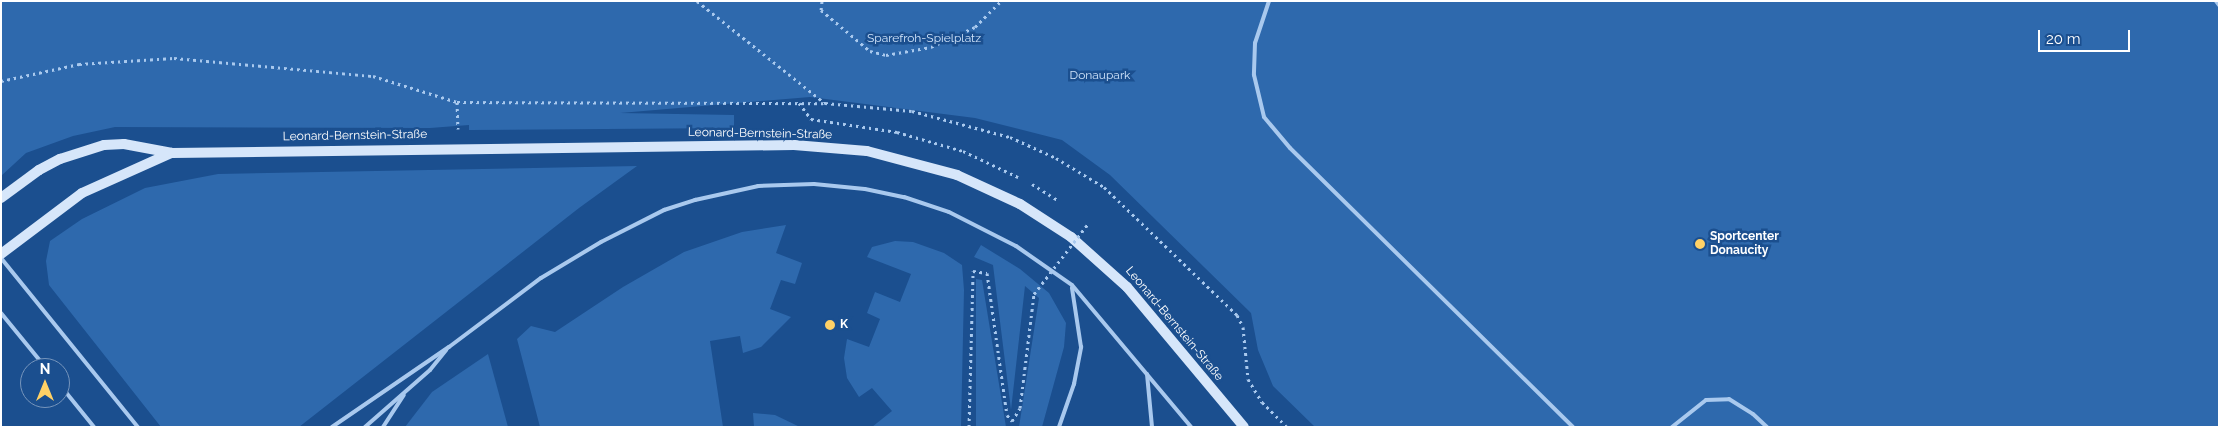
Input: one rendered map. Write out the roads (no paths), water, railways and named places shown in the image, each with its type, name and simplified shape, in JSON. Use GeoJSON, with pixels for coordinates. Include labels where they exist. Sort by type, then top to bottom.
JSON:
{"type":"FeatureCollection","features":[{"type":"Feature","properties":{"kind":"main road","name":"Leonard-Bernstein-Straße"},"geometry":{"type":"LineString","coordinates":[[1,198],[39,170],[82,151],[124,144],[172,153],[458,148],[813,146],[891,156],[957,175],[1020,204],[1063,231],[1100,261],[1137,298],[1244,427]]}},
{"type":"Feature","properties":{"kind":"main road","name":"Leonard-Bernstein-Straße"},"geometry":{"type":"LineString","coordinates":[[1,256],[82,193],[172,153]]}},
{"type":"Feature","properties":{"kind":"lane"},"geometry":{"type":"LineString","coordinates":[[1269,1],[1255,43],[1254,75],[1264,117],[1290,148],[1573,427]]}},
{"type":"Feature","properties":{"kind":"lane"},"geometry":{"type":"LineString","coordinates":[[2216,1],[2219,5]]}},
{"type":"Feature","properties":{"kind":"lane"},"geometry":{"type":"LineString","coordinates":[[332,427],[450,346],[541,278],[601,242],[664,210],[719,193],[758,186],[814,184],[865,188],[904,197],[974,224],[1016,246],[1072,286],[1191,427]]}},
{"type":"Feature","properties":{"kind":"lane"},"geometry":{"type":"LineString","coordinates":[[1,256],[138,427]]}},
{"type":"Feature","properties":{"kind":"lane"},"geometry":{"type":"LineString","coordinates":[[1059,427],[1074,384],[1081,346],[1072,286]]}},
{"type":"Feature","properties":{"kind":"lane"},"geometry":{"type":"LineString","coordinates":[[1,313],[38,358]]}},
{"type":"Feature","properties":{"kind":"lane"},"geometry":{"type":"LineString","coordinates":[[365,427],[408,389],[450,346]]}},
{"type":"Feature","properties":{"kind":"lane"},"geometry":{"type":"LineString","coordinates":[[1147,374],[1152,427]]}},
{"type":"Feature","properties":{"kind":"lane"},"geometry":{"type":"LineString","coordinates":[[383,427],[408,389]]}},
{"type":"Feature","properties":{"kind":"lane"},"geometry":{"type":"LineString","coordinates":[[70,397],[94,427]]}},
{"type":"Feature","properties":{"kind":"lane"},"geometry":{"type":"LineString","coordinates":[[1672,427],[1706,400],[1729,399],[1753,414],[1766,427]]}},
{"type":"Feature","properties":{"kind":"place","name":"Sportcenter Donaucity"},"geometry":{"type":"Point","coordinates":[1700,244]}},
{"type":"Feature","properties":{"kind":"place","name":"K"},"geometry":{"type":"Point","coordinates":[830,325]}},
{"type":"Feature","properties":{"kind":"park label","name":"Sparefroh-Spielplatz"},"geometry":{"type":"Point","coordinates":[924,39]}},
{"type":"Feature","properties":{"kind":"park label","name":"Donaupark"},"geometry":{"type":"Point","coordinates":[1100,76]}}]}
